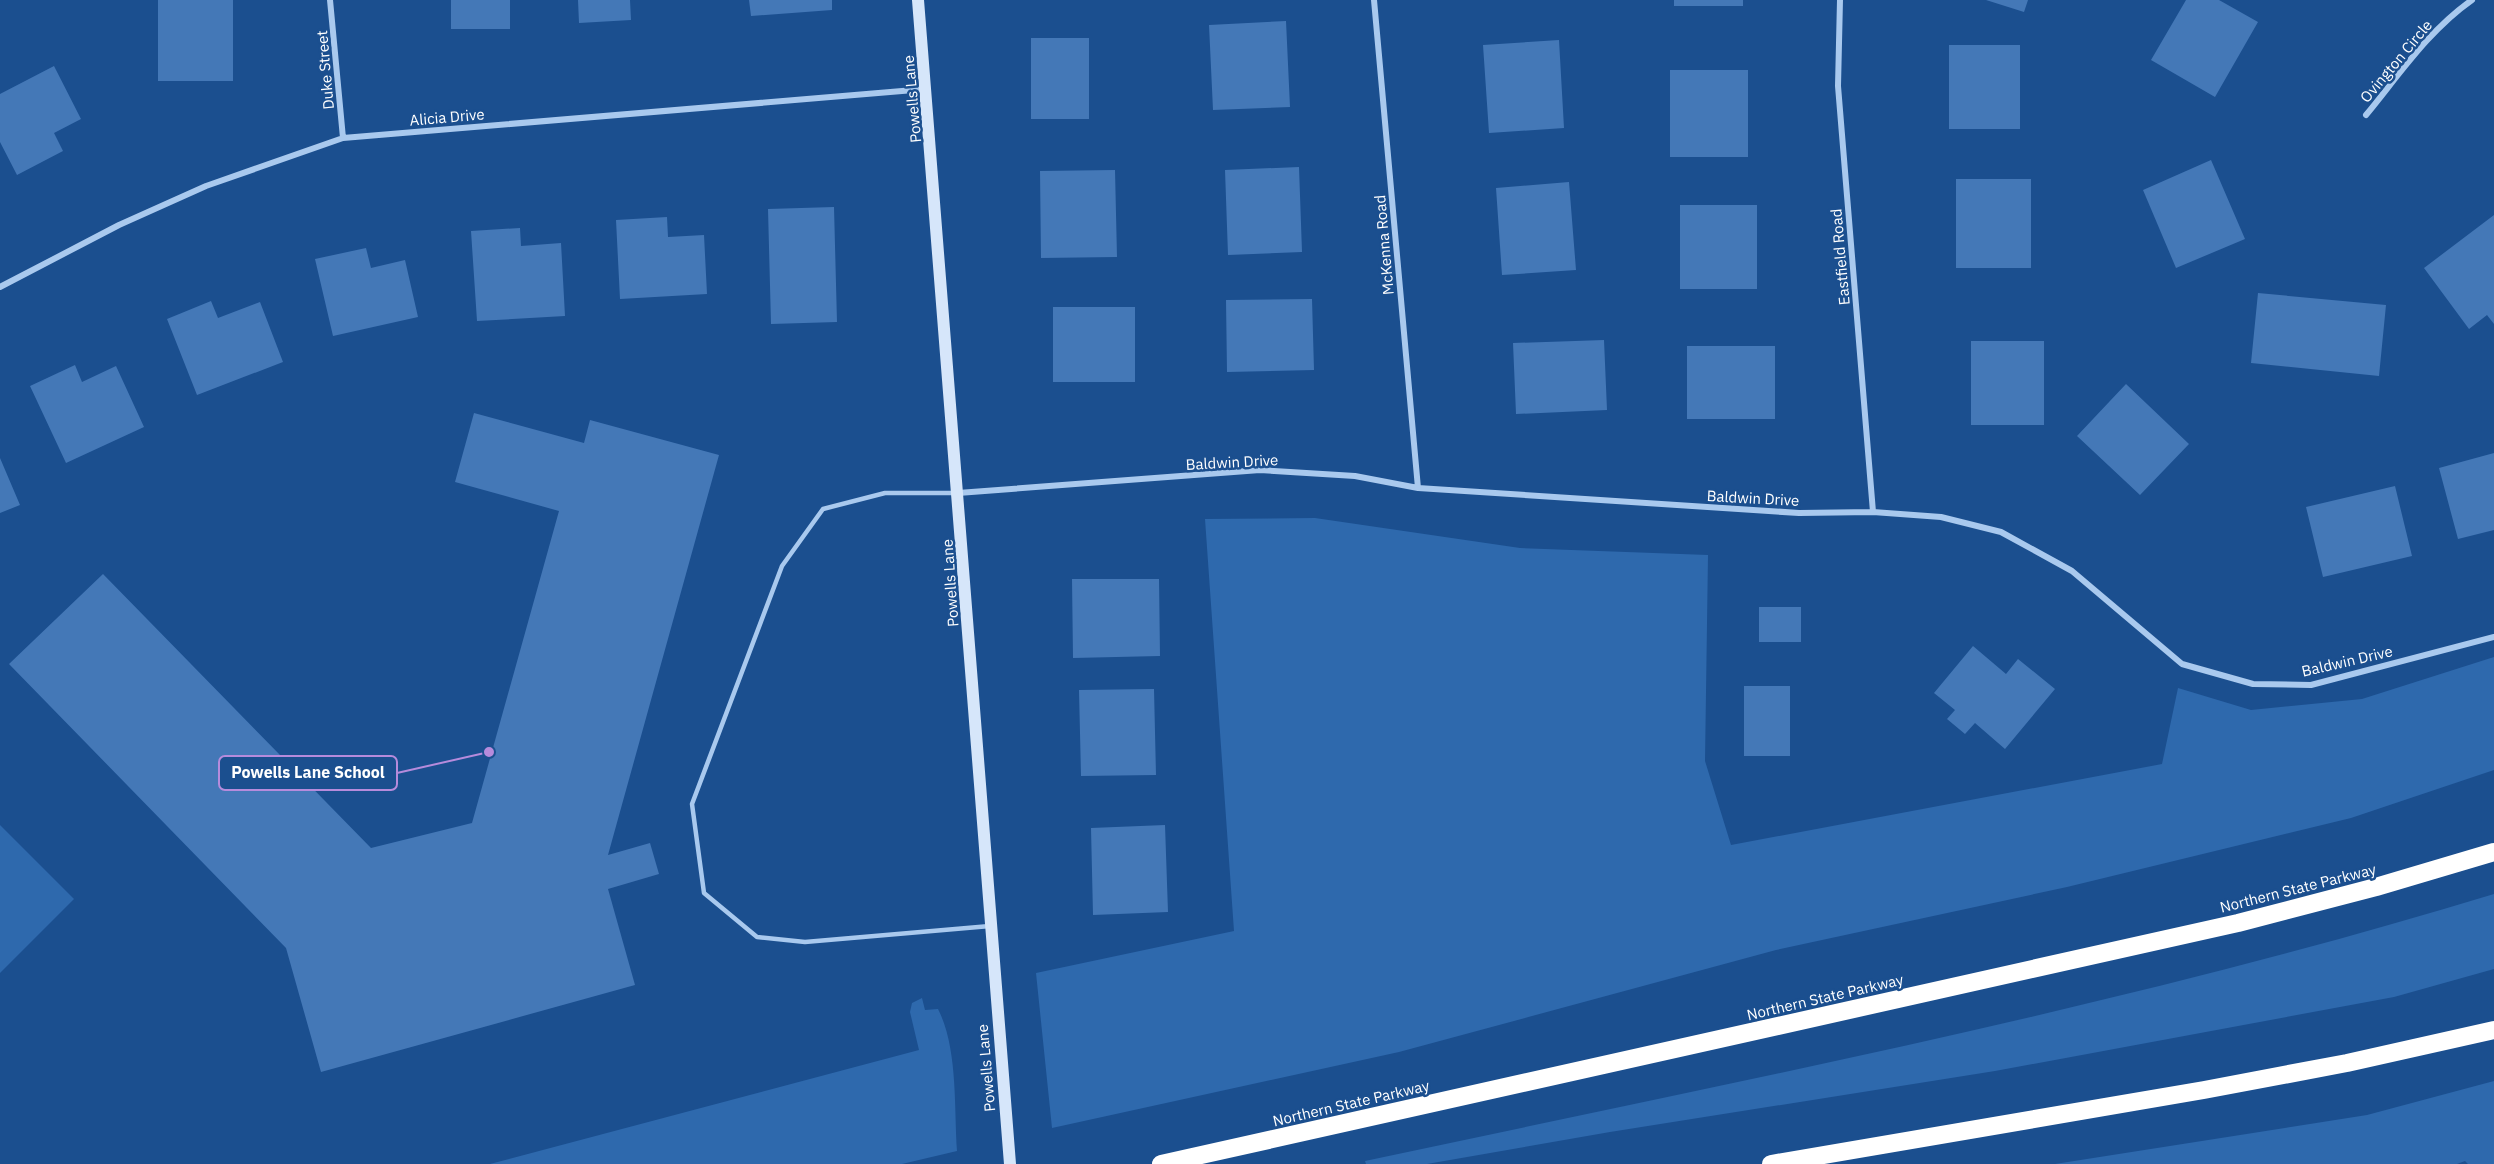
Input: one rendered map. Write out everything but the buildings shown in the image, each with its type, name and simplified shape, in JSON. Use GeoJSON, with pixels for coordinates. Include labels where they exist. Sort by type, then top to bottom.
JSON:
{"type":"FeatureCollection","features":[{"type":"Feature","properties":{"kind":"highway","name":"Northern State Parkway"},"geometry":{"type":"LineString","coordinates":[[1161,1164],[2238,923],[2376,887],[2494,852]]}},
{"type":"Feature","properties":{"kind":"highway"},"geometry":{"type":"LineString","coordinates":[[1771,1164],[2204,1090],[2346,1063],[2494,1030]]}},
{"type":"Feature","properties":{"kind":"street","name":"Duke Street"},"geometry":{"type":"LineString","coordinates":[[330,0],[343,138]]}},
{"type":"Feature","properties":{"kind":"street","name":"Powells Lane"},"geometry":{"type":"LineString","coordinates":[[918,0],[958,493],[998,1038],[1010,1164]]}},
{"type":"Feature","properties":{"kind":"street","name":"McKenna Road"},"geometry":{"type":"LineString","coordinates":[[1374,0],[1418,488]]}},
{"type":"Feature","properties":{"kind":"street","name":"Eastfield Road"},"geometry":{"type":"LineString","coordinates":[[1840,0],[1838,86],[1874,512]]}},
{"type":"Feature","properties":{"kind":"street","name":"Ovington Circle"},"geometry":{"type":"LineString","coordinates":[[2366,116],[2436,30],[2472,0]]}},
{"type":"Feature","properties":{"kind":"street","name":"Alicia Drive"},"geometry":{"type":"LineString","coordinates":[[0,287],[119,225],[206,186],[343,138],[926,89]]}},
{"type":"Feature","properties":{"kind":"street","name":"Baldwin Drive"},"geometry":{"type":"LineString","coordinates":[[958,493],[1260,470],[1355,476],[1418,488],[1800,513],[1874,512],[1941,517],[2001,532],[2072,571],[2182,663],[2253,684],[2311,685],[2494,637]]}},
{"type":"Feature","properties":{"kind":"lane"},"geometry":{"type":"LineString","coordinates":[[958,493],[885,493],[823,509],[782,566],[692,804],[704,892],[757,937],[805,942],[990,926]]}},
{"type":"Feature","properties":{"kind":"shaded area"},"geometry":{"type":"Polygon","coordinates":[[[1315,518],[1520,548],[1708,555],[1705,761],[1731,845],[2162,764],[2178,688],[2251,710],[2362,699],[2494,657],[2494,770],[2351,818],[2067,887],[1776,950],[1399,1052],[1052,1128],[1036,973],[1234,931],[1205,519],[1315,518]]]}},
{"type":"Feature","properties":{"kind":"shaded area"},"geometry":{"type":"Polygon","coordinates":[[[0,825],[74,899],[0,973],[0,825]]]}},
{"type":"Feature","properties":{"kind":"shaded area"},"geometry":{"type":"Polygon","coordinates":[[[2494,894],[2494,969],[2394,997],[1995,1071],[1610,1132],[1427,1164],[1366,1164],[1365,1161],[1791,1071],[2074,1007],[2355,935],[2494,894]]]}},
{"type":"Feature","properties":{"kind":"shaded area"},"geometry":{"type":"Polygon","coordinates":[[[922,998],[925,1010],[938,1009],[949,1041],[954,1078],[957,1151],[902,1164],[490,1164],[919,1050],[910,1012],[912,1003],[922,998]]]}},
{"type":"Feature","properties":{"kind":"shaded area"},"geometry":{"type":"Polygon","coordinates":[[[2494,1081],[2494,1164],[2468,1164],[2465,1161],[2457,1164],[2055,1164],[2367,1115],[2494,1081]]]}},
{"type":"Feature","properties":{"kind":"place","name":"Powells Lane School"},"geometry":{"type":"Point","coordinates":[489,752]}}]}
